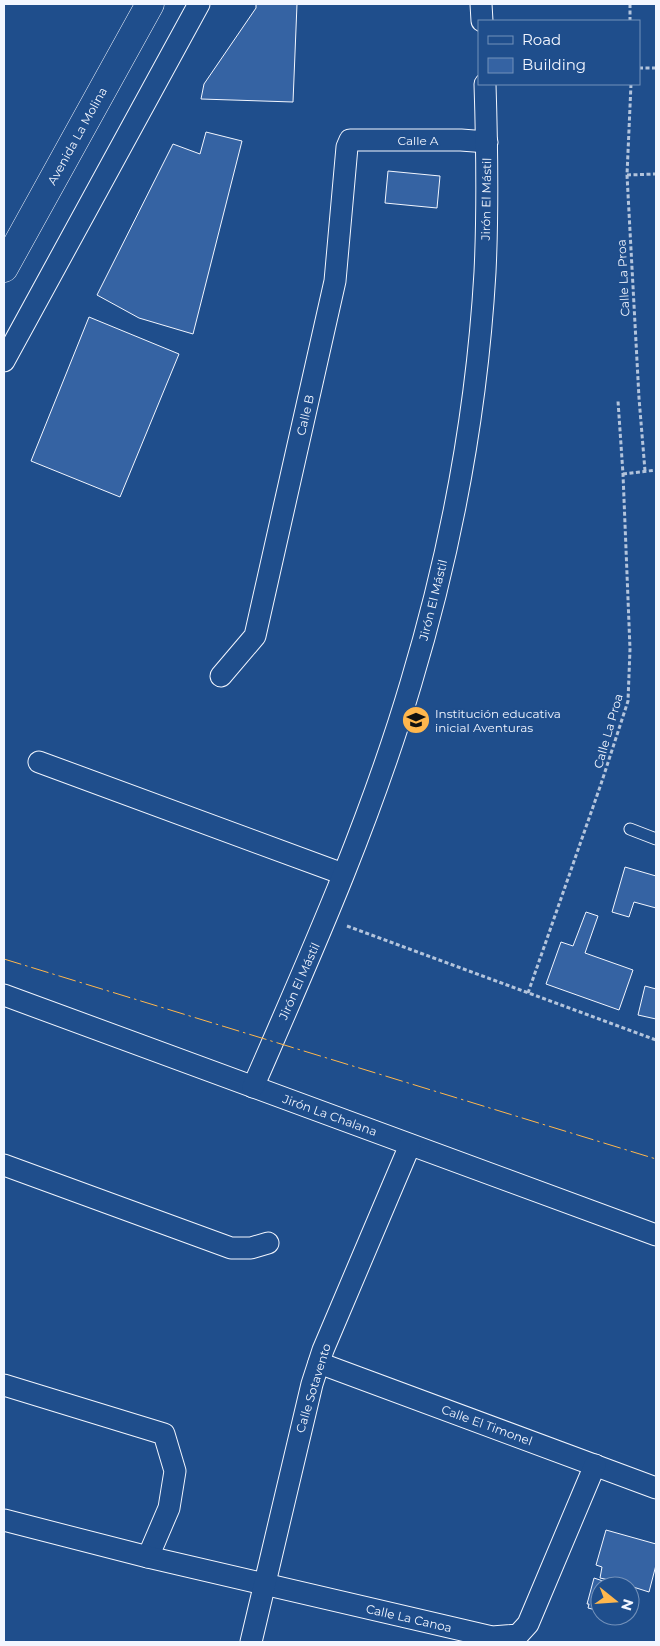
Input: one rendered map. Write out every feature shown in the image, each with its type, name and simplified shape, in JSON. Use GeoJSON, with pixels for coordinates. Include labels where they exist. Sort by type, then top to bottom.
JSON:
{"type":"FeatureCollection","features":[{"type":"Feature","properties":{"kind":"main road","name":"Avenida La Molina"},"geometry":{"type":"LineString","coordinates":[[4,268],[150,4]]}},
{"type":"Feature","properties":{"kind":"street"},"geometry":{"type":"LineString","coordinates":[[4,361],[199,4]]}},
{"type":"Feature","properties":{"kind":"street"},"geometry":{"type":"LineString","coordinates":[[481,4],[482,20]]}},
{"type":"Feature","properties":{"kind":"street","name":"Jirón El Mástil"},"geometry":{"type":"LineString","coordinates":[[253,1087],[326,918],[381,776],[411,685],[439,580],[453,516],[471,406],[479,339],[485,271],[487,142],[485,85]]}},
{"type":"Feature","properties":{"kind":"street","name":"Calle A"},"geometry":{"type":"LineString","coordinates":[[350,140],[461,140],[487,142]]}},
{"type":"Feature","properties":{"kind":"street","name":"Calle B"},"geometry":{"type":"LineString","coordinates":[[221,676],[255,636],[335,281],[347,147],[350,140]]}},
{"type":"Feature","properties":{"kind":"street"},"geometry":{"type":"LineString","coordinates":[[39,762],[343,874]]}},
{"type":"Feature","properties":{"kind":"street","name":"Jirón La Chalana"},"geometry":{"type":"LineString","coordinates":[[4,995],[656,1234]]}},
{"type":"Feature","properties":{"kind":"street","name":"Calle Sotavento"},"geometry":{"type":"LineString","coordinates":[[251,1642],[306,1405],[319,1363],[410,1145]]}},
{"type":"Feature","properties":{"kind":"street"},"geometry":{"type":"LineString","coordinates":[[4,1165],[231,1248],[251,1248],[268,1243]]}},
{"type":"Feature","properties":{"kind":"street","name":"Calle El Timonel"},"geometry":{"type":"LineString","coordinates":[[319,1363],[656,1488]]}},
{"type":"Feature","properties":{"kind":"street"},"geometry":{"type":"LineString","coordinates":[[4,1385],[164,1434],[175,1471],[169,1508],[148,1557]]}},
{"type":"Feature","properties":{"kind":"street","name":"Calle La Canoa"},"geometry":{"type":"LineString","coordinates":[[4,1520],[264,1585],[492,1637],[518,1635],[528,1624],[595,1465]]}},
{"type":"Feature","properties":{"kind":"lane"},"geometry":{"type":"LineString","coordinates":[[630,829],[656,839]]}},
{"type":"Feature","properties":{"kind":"path"},"geometry":{"type":"LineString","coordinates":[[630,4],[630,20]]}},
{"type":"Feature","properties":{"kind":"path"},"geometry":{"type":"LineString","coordinates":[[640,68],[656,68]]}},
{"type":"Feature","properties":{"kind":"path","name":"Calle La Proa"},"geometry":{"type":"LineString","coordinates":[[631,85],[626,175],[645,471]]}},
{"type":"Feature","properties":{"kind":"path"},"geometry":{"type":"LineString","coordinates":[[626,175],[656,174]]}},
{"type":"Feature","properties":{"kind":"path","name":"Calle La Proa"},"geometry":{"type":"LineString","coordinates":[[528,993],[602,784],[628,701],[630,649],[618,401]]}},
{"type":"Feature","properties":{"kind":"path"},"geometry":{"type":"LineString","coordinates":[[623,474],[656,470]]}},
{"type":"Feature","properties":{"kind":"path"},"geometry":{"type":"LineString","coordinates":[[326,918],[656,1040]]}},
{"type":"Feature","properties":{"kind":"building"},"geometry":{"type":"Polygon","coordinates":[[[256,4],[297,4],[293,102],[201,99],[204,84],[256,8],[256,4]]]}},
{"type":"Feature","properties":{"kind":"building"},"geometry":{"type":"Polygon","coordinates":[[[206,132],[242,141],[193,334],[139,318],[97,295],[173,144],[200,154],[206,132]]]}},
{"type":"Feature","properties":{"kind":"building"},"geometry":{"type":"Polygon","coordinates":[[[388,171],[440,176],[437,208],[385,203],[388,171]]]}},
{"type":"Feature","properties":{"kind":"building"},"geometry":{"type":"Polygon","coordinates":[[[89,317],[179,354],[120,497],[31,461],[89,317]]]}},
{"type":"Feature","properties":{"kind":"building"},"geometry":{"type":"Polygon","coordinates":[[[625,867],[656,876],[656,908],[634,902],[629,917],[612,912],[625,867]]]}},
{"type":"Feature","properties":{"kind":"building"},"geometry":{"type":"Polygon","coordinates":[[[586,912],[598,916],[585,953],[633,970],[619,1010],[546,984],[561,942],[573,946],[586,912]]]}},
{"type":"Feature","properties":{"kind":"building"},"geometry":{"type":"Polygon","coordinates":[[[645,986],[656,989],[656,1019],[638,1015],[645,986]]]}},
{"type":"Feature","properties":{"kind":"building"},"geometry":{"type":"Polygon","coordinates":[[[606,1530],[656,1544],[656,1565],[649,1592],[640,1589],[640,1576],[600,1576],[602,1567],[596,1565],[606,1530]]]}},
{"type":"Feature","properties":{"kind":"building"},"geometry":{"type":"Polygon","coordinates":[[[590,1593],[590,1608],[588,1608],[589,1604],[587,1604],[590,1593]]]}},
{"type":"Feature","properties":{"kind":"power"},"geometry":{"type":"LineString","coordinates":[[4,959],[656,1159]]}},
{"type":"Feature","properties":{"kind":"place","name":"Institución educativa inicial Aventuras"},"geometry":{"type":"Point","coordinates":[416,720]}}]}
